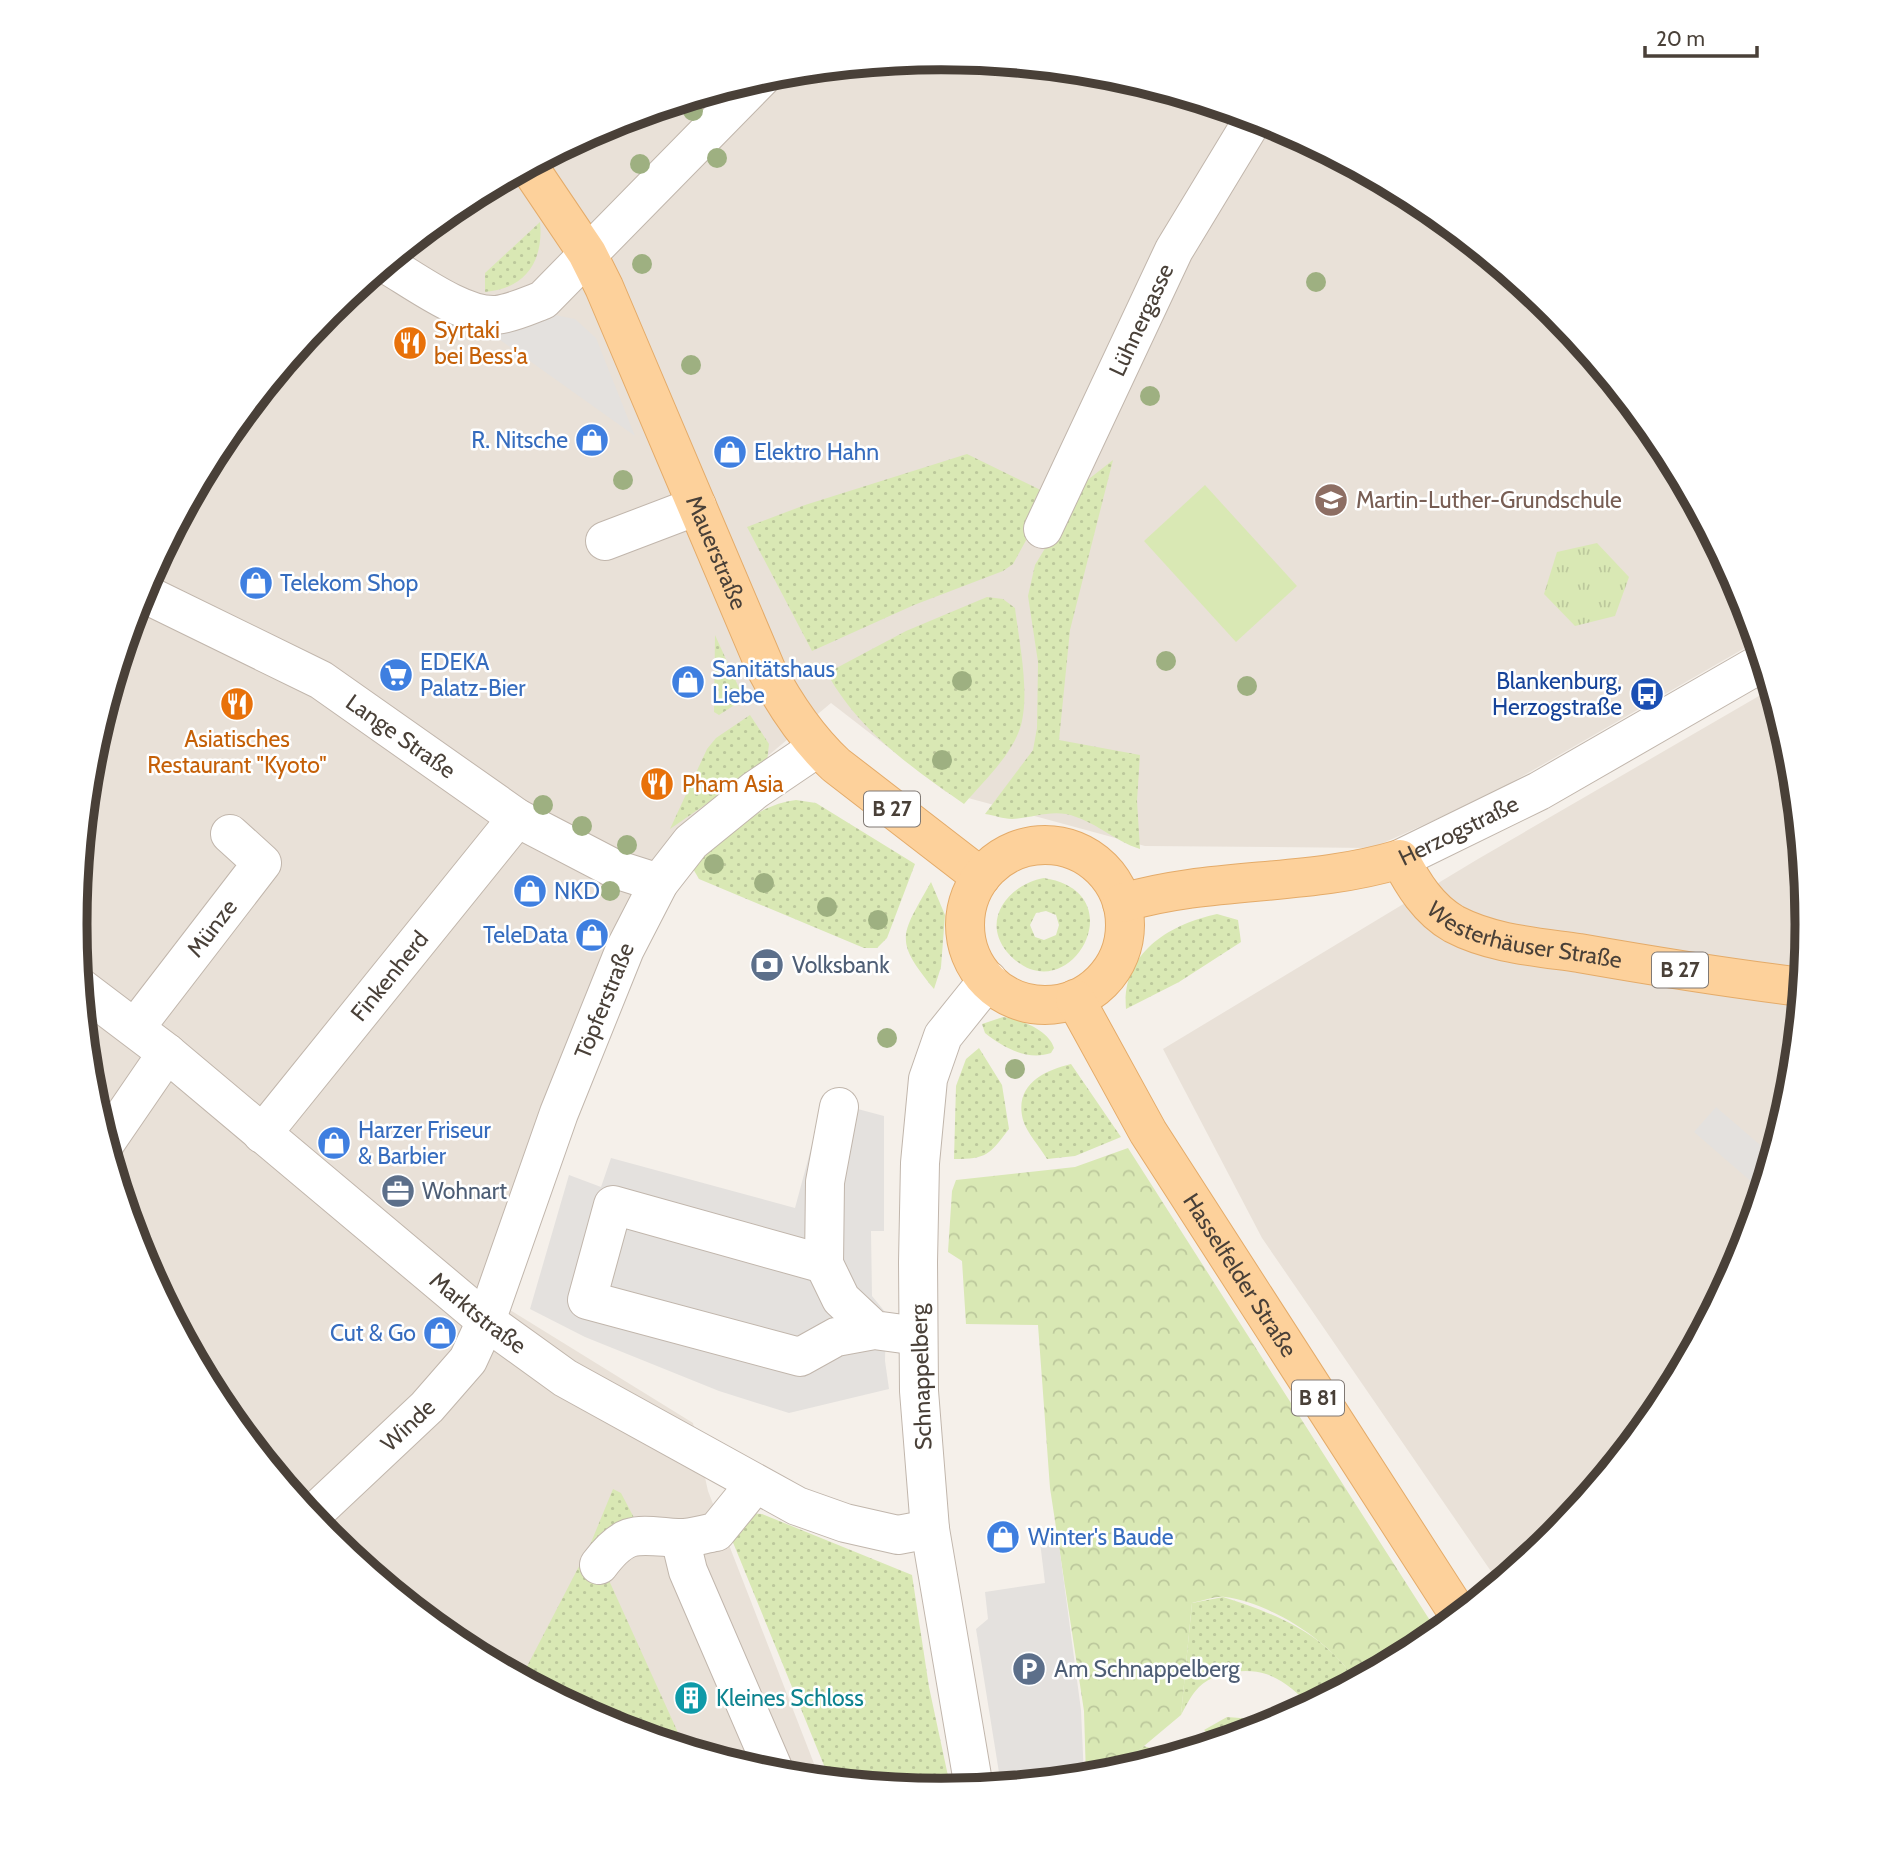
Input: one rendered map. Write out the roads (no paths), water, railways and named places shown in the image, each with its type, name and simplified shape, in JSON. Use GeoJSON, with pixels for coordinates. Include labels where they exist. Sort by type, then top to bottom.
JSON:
{"type":"FeatureCollection","features":[{"type":"Feature","properties":{"kind":"main road","name":"Mauerstraße"},"geometry":{"type":"LineString","coordinates":[[534,174],[587,253],[663,421],[766,669],[794,717],[817,748],[857,783],[981,877]]}},
{"type":"Feature","properties":{"kind":"main road"},"geometry":{"type":"LineString","coordinates":[[1034,846],[1060,846],[1083,855],[1103,870],[1122,903],[1124,937],[1114,966],[1093,989],[1075,999],[1047,1005],[1028,1003],[1011,997],[988,980],[975,964],[966,935],[968,905],[981,877],[1010,853],[1034,846]]}},
{"type":"Feature","properties":{"kind":"main road","name":"Herzogstraße"},"geometry":{"type":"LineString","coordinates":[[1122,903],[1205,886],[1339,875],[1400,859]]}},
{"type":"Feature","properties":{"kind":"main road","name":"Westerhäuser Straße"},"geometry":{"type":"LineString","coordinates":[[1400,859],[1413,886],[1428,903],[1452,922],[1475,933],[1535,946],[1793,986]]}},
{"type":"Feature","properties":{"kind":"main road","name":"Hasselfelder Straße"},"geometry":{"type":"LineString","coordinates":[[1075,999],[1148,1132],[1455,1607]]}},
{"type":"Feature","properties":{"kind":"street"},"geometry":{"type":"LineString","coordinates":[[394,269],[464,309],[492,315],[515,311],[543,300],[557,289],[587,253],[746,93]]}},
{"type":"Feature","properties":{"kind":"street","name":"Lühnergasse"},"geometry":{"type":"LineString","coordinates":[[1043,529],[1174,250],[1248,127]]}},
{"type":"Feature","properties":{"kind":"street"},"geometry":{"type":"LineString","coordinates":[[605,541],[697,506]]}},
{"type":"Feature","properties":{"kind":"street","name":"Lange Straße"},"geometry":{"type":"LineString","coordinates":[[152,597],[321,680],[517,818],[615,869],[659,883]]}},
{"type":"Feature","properties":{"kind":"street","name":"Herzogstraße"},"geometry":{"type":"LineString","coordinates":[[1400,859],[1539,792],[1756,666]]}},
{"type":"Feature","properties":{"kind":"street","name":"Töpferstraße"},"geometry":{"type":"LineString","coordinates":[[486,1321],[559,1112],[625,949],[659,883],[691,842],[755,790],[817,748]]}},
{"type":"Feature","properties":{"kind":"street","name":"Finkenherd"},"geometry":{"type":"LineString","coordinates":[[262,1134],[517,818]]}},
{"type":"Feature","properties":{"kind":"street","name":"Münze"},"geometry":{"type":"LineString","coordinates":[[135,1028],[262,863],[230,834]]}},
{"type":"Feature","properties":{"kind":"street","name":"Schnappelberg"},"geometry":{"type":"LineString","coordinates":[[972,1778],[930,1529],[918,1336],[920,1163],[928,1079],[943,1036],[988,980]]}},
{"type":"Feature","properties":{"kind":"street","name":"Marktstraße"},"geometry":{"type":"LineString","coordinates":[[90,995],[167,1053],[486,1321],[565,1378],[797,1506],[845,1523],[898,1535],[930,1529]]}},
{"type":"Feature","properties":{"kind":"street"},"geometry":{"type":"LineString","coordinates":[[113,1132],[167,1053]]}},
{"type":"Feature","properties":{"kind":"street"},"geometry":{"type":"LineString","coordinates":[[839,1107],[825,1182],[824,1264],[841,1299],[874,1329]]}},
{"type":"Feature","properties":{"kind":"street"},"geometry":{"type":"LineString","coordinates":[[824,1264],[613,1205],[587,1300],[800,1357],[836,1337],[874,1329],[918,1336]]}},
{"type":"Feature","properties":{"kind":"street","name":"Winde"},"geometry":{"type":"LineString","coordinates":[[318,1509],[427,1407],[468,1360],[486,1321]]}},
{"type":"Feature","properties":{"kind":"street"},"geometry":{"type":"LineString","coordinates":[[599,1565],[613,1547],[642,1533],[680,1538],[716,1532],[755,1484]]}},
{"type":"Feature","properties":{"kind":"street"},"geometry":{"type":"LineString","coordinates":[[680,1538],[688,1571],[770,1762]]}},
{"type":"Feature","properties":{"kind":"place","name":"Syrtaki bei Bess'a"},"geometry":{"type":"Point","coordinates":[410,343]}},
{"type":"Feature","properties":{"kind":"place","name":"R. Nitsche"},"geometry":{"type":"Point","coordinates":[592,440]}},
{"type":"Feature","properties":{"kind":"place","name":"Elektro Hahn"},"geometry":{"type":"Point","coordinates":[730,452]}},
{"type":"Feature","properties":{"kind":"place","name":"Martin-Luther-Grundschule"},"geometry":{"type":"Point","coordinates":[1331,500]}},
{"type":"Feature","properties":{"kind":"place","name":"Telekom Shop"},"geometry":{"type":"Point","coordinates":[256,583]}},
{"type":"Feature","properties":{"kind":"place","name":"EDEKA Palatz-Bier"},"geometry":{"type":"Point","coordinates":[396,675]}},
{"type":"Feature","properties":{"kind":"place","name":"Sanitätshaus Liebe"},"geometry":{"type":"Point","coordinates":[688,682]}},
{"type":"Feature","properties":{"kind":"place","name":"Blankenburg, Herzogstraße"},"geometry":{"type":"Point","coordinates":[1647,694]}},
{"type":"Feature","properties":{"kind":"place","name":"Asiatisches Restaurant \"Kyoto\""},"geometry":{"type":"Point","coordinates":[237,704]}},
{"type":"Feature","properties":{"kind":"place","name":"Pham Asia"},"geometry":{"type":"Point","coordinates":[657,784]}},
{"type":"Feature","properties":{"kind":"place","name":"NKD"},"geometry":{"type":"Point","coordinates":[530,891]}},
{"type":"Feature","properties":{"kind":"place","name":"TeleData"},"geometry":{"type":"Point","coordinates":[592,935]}},
{"type":"Feature","properties":{"kind":"place","name":"Volksbank"},"geometry":{"type":"Point","coordinates":[767,965]}},
{"type":"Feature","properties":{"kind":"place","name":"Harzer Friseur & Barbier"},"geometry":{"type":"Point","coordinates":[334,1143]}},
{"type":"Feature","properties":{"kind":"place","name":"Wohnart"},"geometry":{"type":"Point","coordinates":[398,1191]}},
{"type":"Feature","properties":{"kind":"place","name":"Cut & Go"},"geometry":{"type":"Point","coordinates":[440,1333]}},
{"type":"Feature","properties":{"kind":"place","name":"Winter's Baude"},"geometry":{"type":"Point","coordinates":[1003,1537]}},
{"type":"Feature","properties":{"kind":"place","name":"Am Schnappelberg"},"geometry":{"type":"Point","coordinates":[1029,1669]}},
{"type":"Feature","properties":{"kind":"place","name":"Kleines Schloss"},"geometry":{"type":"Point","coordinates":[691,1698]}}]}
